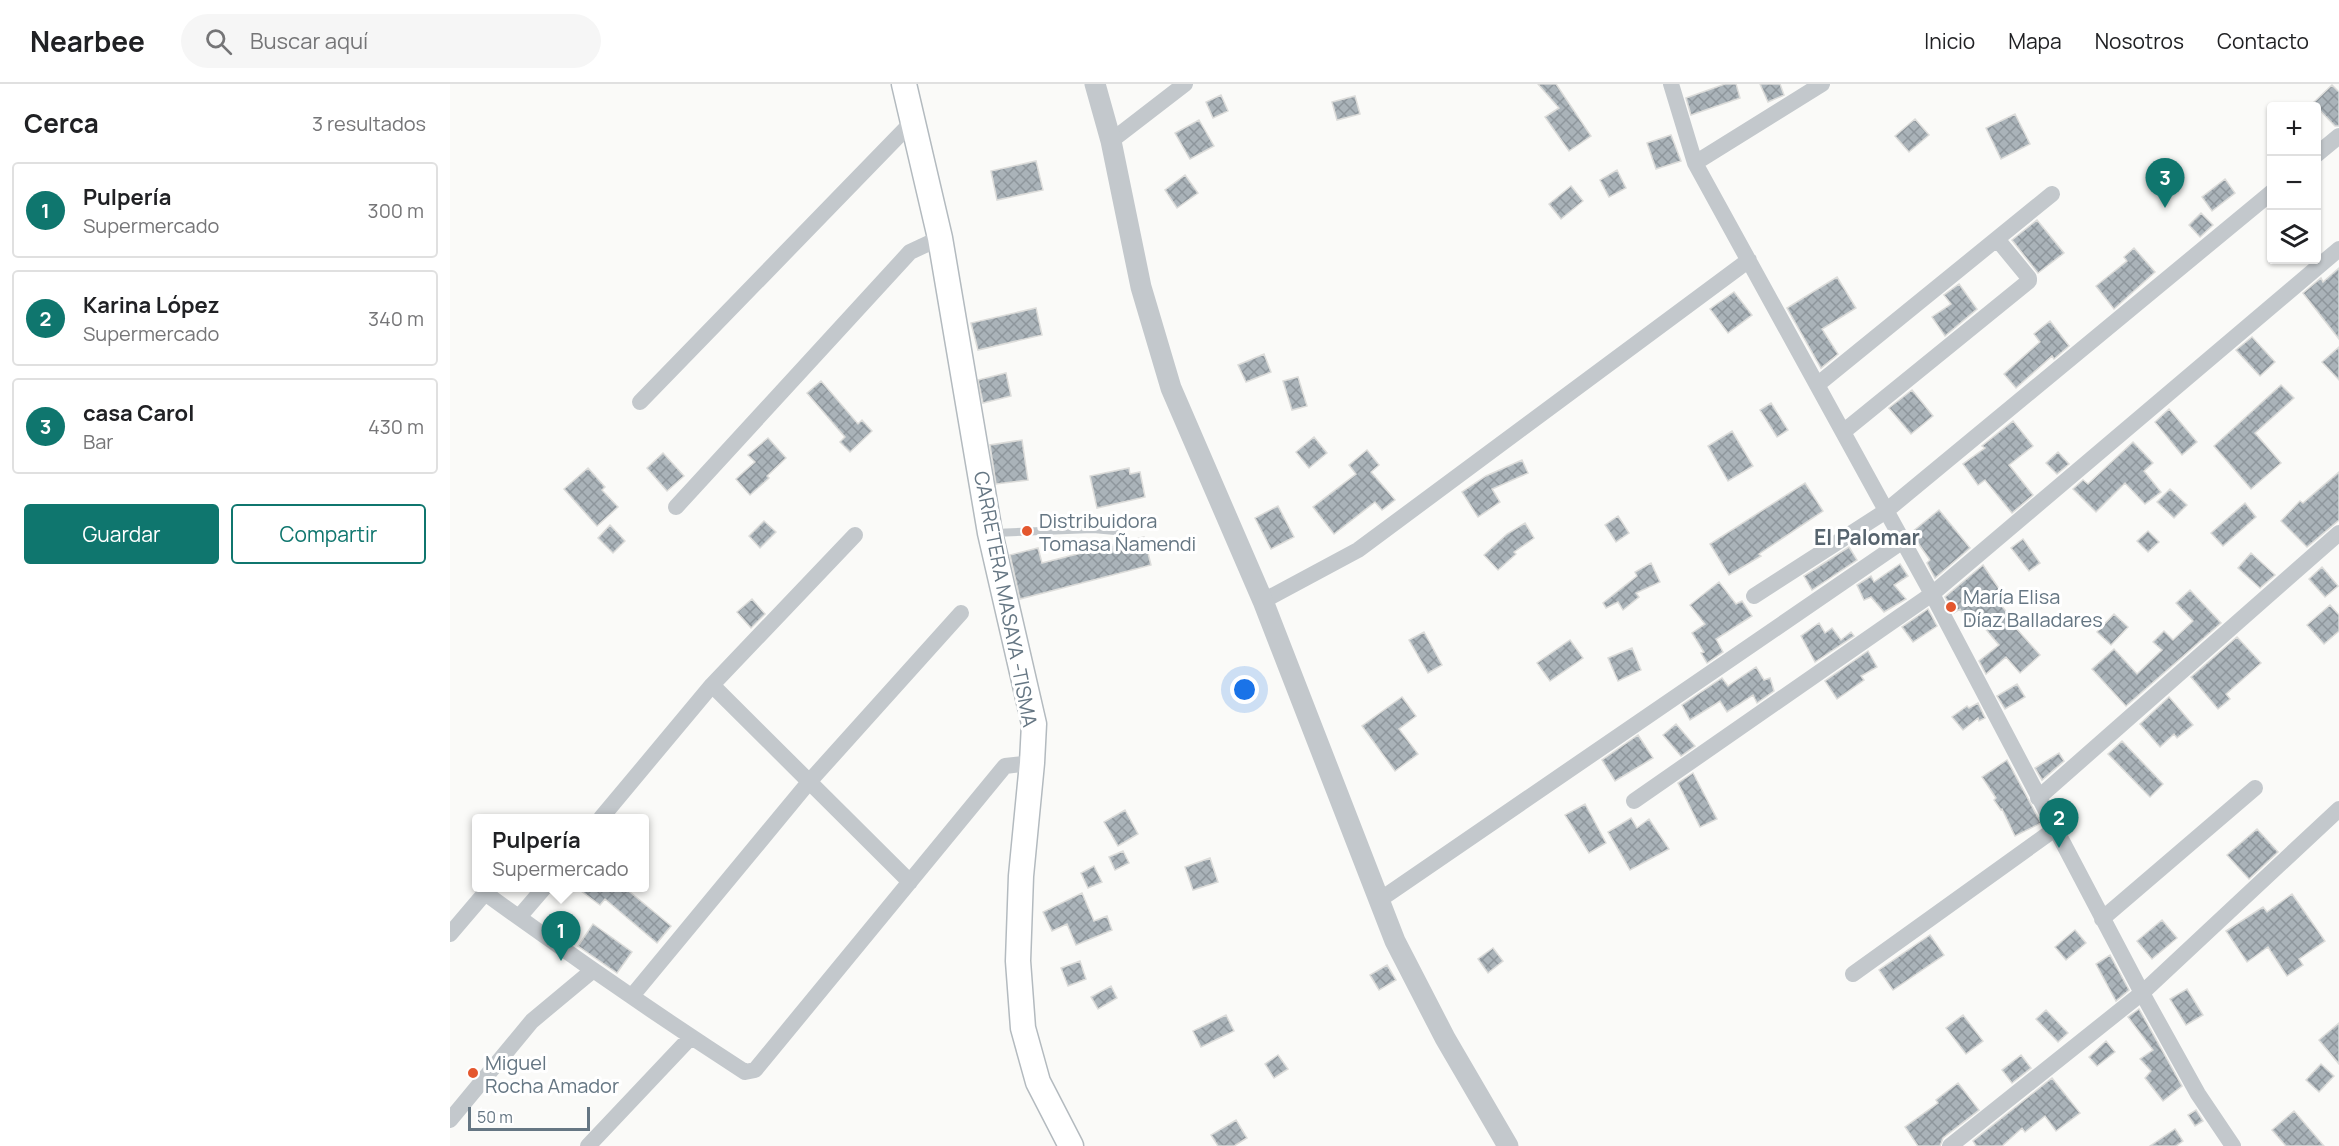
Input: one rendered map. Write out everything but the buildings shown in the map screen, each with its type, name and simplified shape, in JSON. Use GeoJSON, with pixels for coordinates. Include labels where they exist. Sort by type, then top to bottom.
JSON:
{"type":"FeatureCollection","features":[{"type":"Feature","properties":{"kind":"main road","name":"CARRETERA MASAYA -TISMA"},"geometry":{"type":"LineString","coordinates":[[904,84],[940,238],[990,533],[1034,724],[1021,876],[1018,961],[1023,1028],[1038,1082],[1071,1146]]}},
{"type":"Feature","properties":{"kind":"street"},"geometry":{"type":"LineString","coordinates":[[1095,84],[1111,141],[1141,287],[1171,388],[1263,601],[1395,941],[1445,1038],[1508,1146]]}},
{"type":"Feature","properties":{"kind":"street"},"geometry":{"type":"LineString","coordinates":[[1111,141],[1185,84]]}},
{"type":"Feature","properties":{"kind":"street"},"geometry":{"type":"LineString","coordinates":[[1671,84],[1695,162],[1932,594],[2142,993],[2198,1094],[2233,1146]]}},
{"type":"Feature","properties":{"kind":"street"},"geometry":{"type":"LineString","coordinates":[[1695,162],[1822,84]]}},
{"type":"Feature","properties":{"kind":"street"},"geometry":{"type":"LineString","coordinates":[[640,402],[914,120]]}},
{"type":"Feature","properties":{"kind":"street"},"geometry":{"type":"LineString","coordinates":[[2321,151],[2339,136]]}},
{"type":"Feature","properties":{"kind":"street"},"geometry":{"type":"LineString","coordinates":[[1817,385],[2052,194]]}},
{"type":"Feature","properties":{"kind":"street"},"geometry":{"type":"LineString","coordinates":[[1754,596],[1886,511],[2267,195]]}},
{"type":"Feature","properties":{"kind":"street"},"geometry":{"type":"LineString","coordinates":[[676,507],[909,252],[940,238]]}},
{"type":"Feature","properties":{"kind":"street"},"geometry":{"type":"LineString","coordinates":[[1843,432],[2029,281],[2029,278],[1997,239]]}},
{"type":"Feature","properties":{"kind":"street"},"geometry":{"type":"LineString","coordinates":[[1634,801],[1932,594],[2339,249]]}},
{"type":"Feature","properties":{"kind":"street"},"geometry":{"type":"LineString","coordinates":[[1263,601],[1358,550],[1749,260]]}},
{"type":"Feature","properties":{"kind":"street"},"geometry":{"type":"LineString","coordinates":[[2038,798],[2339,533]]}},
{"type":"Feature","properties":{"kind":"street"},"geometry":{"type":"LineString","coordinates":[[605,814],[712,685],[855,535]]}},
{"type":"Feature","properties":{"kind":"street"},"geometry":{"type":"LineString","coordinates":[[1378,901],[1903,541]]}},
{"type":"Feature","properties":{"kind":"street"},"geometry":{"type":"LineString","coordinates":[[632,996],[809,782],[961,613]]}},
{"type":"Feature","properties":{"kind":"street"},"geometry":{"type":"LineString","coordinates":[[712,685],[910,882]]}},
{"type":"Feature","properties":{"kind":"street"},"geometry":{"type":"LineString","coordinates":[[450,934],[485,893],[592,971],[691,1037],[745,1072],[755,1070],[1005,766],[1032,763]]}},
{"type":"Feature","properties":{"kind":"street"},"geometry":{"type":"LineString","coordinates":[[2102,919],[2255,788]]}},
{"type":"Feature","properties":{"kind":"street"},"geometry":{"type":"LineString","coordinates":[[1950,1146],[2142,993],[2339,809]]}},
{"type":"Feature","properties":{"kind":"street"},"geometry":{"type":"LineString","coordinates":[[1853,974],[2055,829]]}},
{"type":"Feature","properties":{"kind":"street"},"geometry":{"type":"LineString","coordinates":[[519,917],[541,892]]}},
{"type":"Feature","properties":{"kind":"street"},"geometry":{"type":"LineString","coordinates":[[450,1120],[532,1021],[592,971]]}},
{"type":"Feature","properties":{"kind":"street"},"geometry":{"type":"LineString","coordinates":[[588,1146],[691,1037]]}},
{"type":"Feature","properties":{"kind":"lane"},"geometry":{"type":"LineString","coordinates":[[990,533],[1094,529],[1115,531]]}},
{"type":"Feature","properties":{"kind":"place","name":"casa Carol"},"geometry":{"type":"Point","coordinates":[2165,208]}},
{"type":"Feature","properties":{"kind":"place","name":"Distribuidora Tomasa Ñamendi"},"geometry":{"type":"Point","coordinates":[1027,531]}},
{"type":"Feature","properties":{"kind":"place","name":"María Elisa Díaz Balladares"},"geometry":{"type":"Point","coordinates":[1951,607]}},
{"type":"Feature","properties":{"kind":"place","name":"Karina López"},"geometry":{"type":"Point","coordinates":[2059,848]}},
{"type":"Feature","properties":{"kind":"place","name":"Pulpería"},"geometry":{"type":"Point","coordinates":[561,961]}},
{"type":"Feature","properties":{"kind":"place","name":"Miguel Rocha Amador"},"geometry":{"type":"Point","coordinates":[473,1073]}},
{"type":"Feature","properties":{"kind":"district","name":"El Palomar"},"geometry":{"type":"Point","coordinates":[1867,537]}}]}
